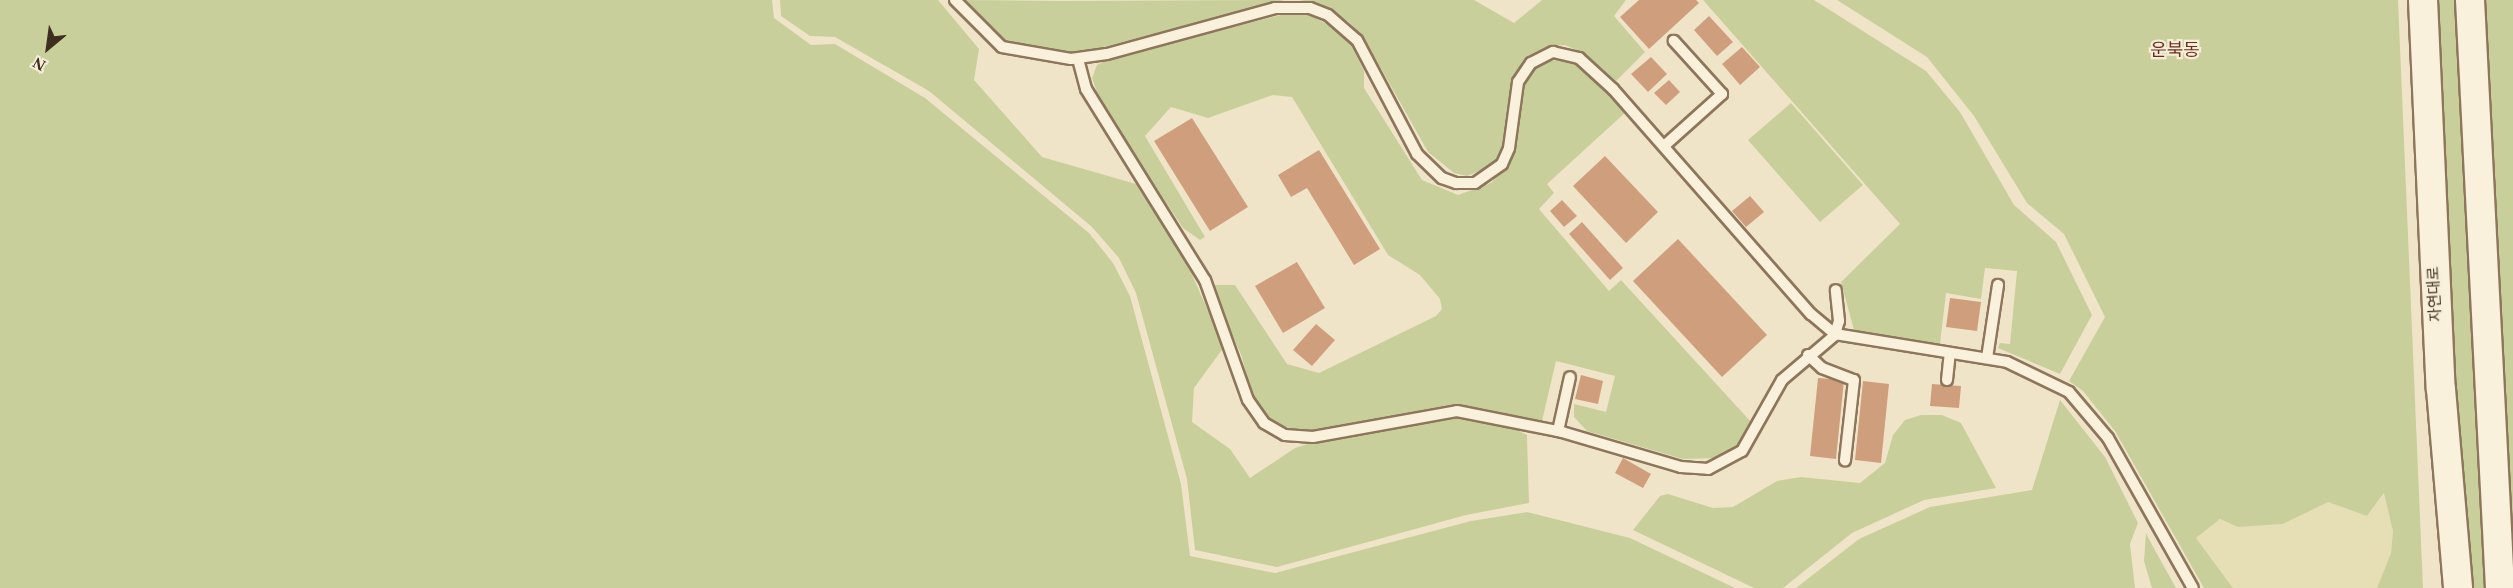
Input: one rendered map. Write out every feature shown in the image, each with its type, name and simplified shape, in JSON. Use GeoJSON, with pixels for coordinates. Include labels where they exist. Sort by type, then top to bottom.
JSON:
{"type":"FeatureCollection","features":[{"type":"Feature","properties":{"kind":"main road","name":"자연대로"},"geometry":{"type":"LineString","coordinates":[[2423,0],[2439,366],[2458,588]]}},
{"type":"Feature","properties":{"kind":"main road"},"geometry":{"type":"LineString","coordinates":[[2470,0],[2499,588]]}},
{"type":"Feature","properties":{"kind":"lane"},"geometry":{"type":"LineString","coordinates":[[955,0],[1002,46],[1050,58],[1078,58],[1275,8],[1310,8],[1328,15],[1356,40],[1417,154],[1442,178],[1475,183],[1502,164],[1509,148],[1518,81],[1531,63],[1553,52],[1579,58],[1594,69],[1664,146],[1811,314],[1835,334],[1987,358],[2030,369],[2069,392],[2088,411],[2193,588]]}},
{"type":"Feature","properties":{"kind":"lane"},"geometry":{"type":"LineString","coordinates":[[1664,146],[1722,93],[1674,41]]}},
{"type":"Feature","properties":{"kind":"lane"},"geometry":{"type":"LineString","coordinates":[[1078,58],[1086,89],[1205,280],[1248,400],[1264,423],[1285,435],[1305,437],[1457,411],[1557,431],[1681,467],[1720,465],[1742,451],[1775,390],[1808,355],[1835,334],[1839,321],[1836,290]]}},
{"type":"Feature","properties":{"kind":"lane"},"geometry":{"type":"LineString","coordinates":[[1987,358],[1998,285]]}},
{"type":"Feature","properties":{"kind":"lane"},"geometry":{"type":"LineString","coordinates":[[1947,380],[1950,353]]}},
{"type":"Feature","properties":{"kind":"lane"},"geometry":{"type":"LineString","coordinates":[[1808,355],[1822,368],[1854,380],[1845,460]]}},
{"type":"Feature","properties":{"kind":"lane"},"geometry":{"type":"LineString","coordinates":[[1557,431],[1570,377]]}},
{"type":"Feature","properties":{"kind":"shaded area"},"geometry":{"type":"Polygon","coordinates":[[[2385,493],[2393,531],[2391,553],[2377,588],[2233,588],[2196,538],[2220,519],[2238,527],[2283,524],[2328,502],[2367,516],[2385,493]]]}},
{"type":"Feature","properties":{"kind":"green space"},"geometry":{"type":"Polygon","coordinates":[[[0,0],[772,0],[774,18],[811,45],[835,44],[925,98],[1089,233],[1113,263],[1130,296],[1181,484],[1190,556],[1275,573],[1471,521],[1527,512],[1630,538],[1735,588],[0,588],[0,0]]]}},
{"type":"Feature","properties":{"kind":"green space"},"geometry":{"type":"Polygon","coordinates":[[[780,0],[938,0],[979,49],[974,80],[1042,157],[1136,184],[1189,268],[1224,347],[1194,388],[1192,422],[1230,449],[1250,478],[1295,448],[1317,441],[1450,417],[1511,427],[1527,435],[1529,503],[1466,515],[1277,567],[1195,550],[1187,479],[1136,293],[1119,258],[1092,227],[929,91],[835,37],[810,36],[781,16],[780,0]]]}},
{"type":"Feature","properties":{"kind":"green space"},"geometry":{"type":"Polygon","coordinates":[[[961,0],[1284,0],[1080,53],[1009,45],[961,0]]]}},
{"type":"Feature","properties":{"kind":"green space"},"geometry":{"type":"Polygon","coordinates":[[[1300,0],[1474,0],[1514,23],[1542,0],[1626,0],[1614,16],[1645,52],[1616,81],[1584,53],[1565,45],[1550,46],[1525,57],[1512,83],[1503,150],[1494,165],[1467,176],[1454,173],[1428,152],[1365,40],[1350,23],[1324,6],[1300,0]]]}},
{"type":"Feature","properties":{"kind":"green space"},"geometry":{"type":"Polygon","coordinates":[[[1703,0],[1814,0],[1926,71],[1960,112],[2014,205],[2056,242],[2092,315],[2060,374],[1998,348],[2000,343],[2010,344],[2017,271],[1985,268],[1981,299],[1946,293],[1940,344],[1854,330],[1841,282],[1900,224],[1703,0]]]}},
{"type":"Feature","properties":{"kind":"green space"},"geometry":{"type":"Polygon","coordinates":[[[1837,0],[2398,0],[2423,588],[2377,588],[2391,553],[2393,531],[2384,493],[2367,516],[2328,502],[2283,524],[2238,527],[2220,519],[2196,538],[2233,588],[2204,588],[2115,431],[2083,391],[2069,381],[2105,317],[2064,234],[2027,203],[1974,116],[1927,57],[1837,0]]]}},
{"type":"Feature","properties":{"kind":"green space"},"geometry":{"type":"Polygon","coordinates":[[[2431,0],[2461,0],[2491,588],[2469,588],[2456,446],[2431,0]]]}},
{"type":"Feature","properties":{"kind":"green space"},"geometry":{"type":"Polygon","coordinates":[[[2483,0],[2513,0],[2513,588],[2483,0]]]}},
{"type":"Feature","properties":{"kind":"green space"},"geometry":{"type":"Polygon","coordinates":[[[1293,12],[1314,16],[1348,39],[1364,71],[1364,88],[1422,180],[1458,195],[1491,183],[1506,168],[1516,146],[1522,84],[1533,65],[1566,58],[1594,74],[1627,111],[1547,184],[1554,193],[1539,209],[1609,291],[1621,280],[1752,423],[1735,449],[1719,458],[1683,459],[1587,431],[1574,417],[1574,404],[1606,412],[1615,376],[1556,361],[1542,421],[1458,404],[1303,433],[1270,421],[1251,393],[1242,357],[1211,285],[1235,285],[1287,364],[1319,373],[1436,316],[1442,309],[1440,299],[1420,275],[1388,255],[1292,97],[1273,95],[1208,118],[1171,107],[1145,136],[1205,237],[1200,240],[1183,228],[1102,107],[1092,78],[1097,65],[1111,58],[1293,12]]]}},
{"type":"Feature","properties":{"kind":"green space"},"geometry":{"type":"Polygon","coordinates":[[[1791,103],[1863,185],[1820,222],[1748,140],[1791,103]]]}},
{"type":"Feature","properties":{"kind":"green space"},"geometry":{"type":"Polygon","coordinates":[[[2060,400],[2105,457],[2138,523],[2130,544],[2135,588],[1796,588],[1859,539],[1930,507],[2032,490],[2060,400]]]}},
{"type":"Feature","properties":{"kind":"green space"},"geometry":{"type":"Polygon","coordinates":[[[1921,415],[1942,415],[1961,423],[1996,488],[1924,500],[1852,533],[1783,588],[1754,588],[1633,530],[1660,496],[1668,494],[1713,508],[1733,507],[1777,481],[1801,477],[1860,483],[1885,463],[1893,435],[1905,420],[1921,415]]]}},
{"type":"Feature","properties":{"kind":"green space"},"geometry":{"type":"Polygon","coordinates":[[[2146,533],[2176,588],[2152,588],[2144,561],[2146,533]]]}},
{"type":"Feature","properties":{"kind":"building"},"geometry":{"type":"Polygon","coordinates":[[[1639,0],[1696,0],[1699,3],[1649,49],[1620,17],[1639,0]]]}},
{"type":"Feature","properties":{"kind":"building"},"geometry":{"type":"Polygon","coordinates":[[[1709,16],[1733,42],[1717,56],[1694,30],[1709,16]]]}},
{"type":"Feature","properties":{"kind":"building"},"geometry":{"type":"Polygon","coordinates":[[[1742,47],[1760,67],[1740,85],[1722,64],[1742,47]]]}},
{"type":"Feature","properties":{"kind":"building"},"geometry":{"type":"Polygon","coordinates":[[[1651,57],[1667,74],[1648,92],[1631,74],[1651,57]]]}},
{"type":"Feature","properties":{"kind":"building"},"geometry":{"type":"Polygon","coordinates":[[[1669,80],[1680,92],[1666,105],[1654,93],[1669,80]]]}},
{"type":"Feature","properties":{"kind":"building"},"geometry":{"type":"Polygon","coordinates":[[[1192,118],[1248,207],[1210,231],[1154,141],[1192,118]]]}},
{"type":"Feature","properties":{"kind":"building"},"geometry":{"type":"Polygon","coordinates":[[[1319,150],[1380,249],[1354,265],[1307,188],[1291,197],[1278,175],[1319,150]]]}},
{"type":"Feature","properties":{"kind":"building"},"geometry":{"type":"Polygon","coordinates":[[[1605,156],[1658,212],[1626,243],[1573,186],[1605,156]]]}},
{"type":"Feature","properties":{"kind":"building"},"geometry":{"type":"Polygon","coordinates":[[[1750,196],[1764,212],[1746,227],[1732,211],[1750,196]]]}},
{"type":"Feature","properties":{"kind":"building"},"geometry":{"type":"Polygon","coordinates":[[[1562,200],[1577,216],[1564,227],[1550,211],[1562,200]]]}},
{"type":"Feature","properties":{"kind":"building"},"geometry":{"type":"Polygon","coordinates":[[[1582,222],[1623,268],[1610,280],[1569,234],[1582,222]]]}},
{"type":"Feature","properties":{"kind":"building"},"geometry":{"type":"Polygon","coordinates":[[[1678,239],[1767,335],[1722,377],[1633,281],[1678,239]]]}},
{"type":"Feature","properties":{"kind":"building"},"geometry":{"type":"Polygon","coordinates":[[[1297,262],[1325,308],[1283,333],[1255,286],[1297,262]]]}},
{"type":"Feature","properties":{"kind":"building"},"geometry":{"type":"Polygon","coordinates":[[[1950,298],[1981,302],[1977,331],[1946,327],[1950,298]]]}},
{"type":"Feature","properties":{"kind":"building"},"geometry":{"type":"Polygon","coordinates":[[[1316,324],[1335,340],[1312,366],[1293,350],[1316,324]]]}},
{"type":"Feature","properties":{"kind":"building"},"geometry":{"type":"Polygon","coordinates":[[[1581,375],[1603,381],[1598,404],[1575,399],[1581,375]]]}},
{"type":"Feature","properties":{"kind":"building"},"geometry":{"type":"Polygon","coordinates":[[[1818,378],[1844,380],[1836,459],[1810,456],[1818,378]]]}},
{"type":"Feature","properties":{"kind":"building"},"geometry":{"type":"Polygon","coordinates":[[[1863,381],[1889,384],[1881,463],[1855,460],[1863,381]]]}},
{"type":"Feature","properties":{"kind":"building"},"geometry":{"type":"Polygon","coordinates":[[[1932,384],[1961,386],[1959,408],[1930,406],[1932,384]]]}},
{"type":"Feature","properties":{"kind":"building"},"geometry":{"type":"Polygon","coordinates":[[[1623,458],[1651,474],[1643,488],[1615,473],[1623,458]]]}},
{"type":"Feature","properties":{"kind":"district","name":"운북동"},"geometry":{"type":"Point","coordinates":[2175,50]}}]}
